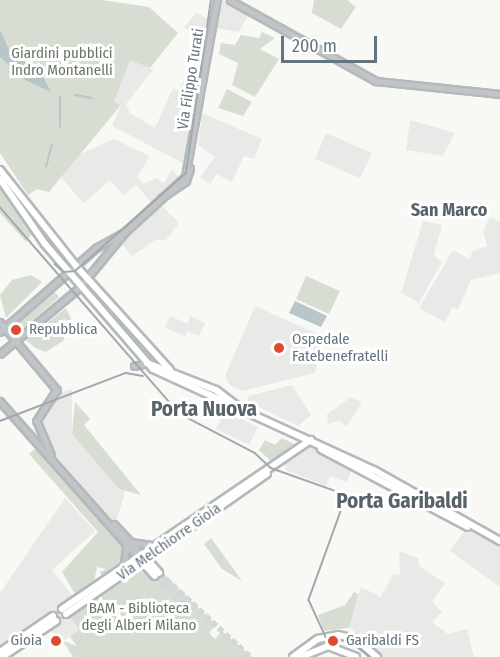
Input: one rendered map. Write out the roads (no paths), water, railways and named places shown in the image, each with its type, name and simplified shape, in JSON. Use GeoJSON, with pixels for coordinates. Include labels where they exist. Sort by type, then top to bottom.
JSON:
{"type":"FeatureCollection","features":[{"type":"Feature","properties":{"kind":"main road"},"geometry":{"type":"LineString","coordinates":[[0,171],[72,268],[82,285],[115,328],[147,363],[224,399]]}},
{"type":"Feature","properties":{"kind":"main road"},"geometry":{"type":"LineString","coordinates":[[0,179],[37,222],[40,237],[72,268],[87,278],[170,370]]}},
{"type":"Feature","properties":{"kind":"main road"},"geometry":{"type":"LineString","coordinates":[[92,296],[98,291]]}},
{"type":"Feature","properties":{"kind":"main road"},"geometry":{"type":"LineString","coordinates":[[147,363],[170,370],[239,408],[378,475],[500,543]]}},
{"type":"Feature","properties":{"kind":"main road"},"geometry":{"type":"LineString","coordinates":[[293,435],[297,450]]}},
{"type":"Feature","properties":{"kind":"main road","name":"Via Melchiorre Gioia"},"geometry":{"type":"LineString","coordinates":[[64,612],[154,547],[309,442]]}},
{"type":"Feature","properties":{"kind":"main road"},"geometry":{"type":"LineString","coordinates":[[154,547],[157,575]]}},
{"type":"Feature","properties":{"kind":"main road"},"geometry":{"type":"LineString","coordinates":[[141,557],[157,575]]}},
{"type":"Feature","properties":{"kind":"main road"},"geometry":{"type":"LineString","coordinates":[[141,557],[149,570],[157,575]]}},
{"type":"Feature","properties":{"kind":"main road"},"geometry":{"type":"LineString","coordinates":[[127,568],[149,570]]}},
{"type":"Feature","properties":{"kind":"main road"},"geometry":{"type":"LineString","coordinates":[[0,652],[55,619]]}},
{"type":"Feature","properties":{"kind":"main road"},"geometry":{"type":"LineString","coordinates":[[2,657],[44,626]]}},
{"type":"Feature","properties":{"kind":"main road"},"geometry":{"type":"LineString","coordinates":[[293,657],[318,639],[350,637],[377,657]]}},
{"type":"Feature","properties":{"kind":"main road"},"geometry":{"type":"LineString","coordinates":[[317,648],[318,639]]}},
{"type":"Feature","properties":{"kind":"main road"},"geometry":{"type":"LineString","coordinates":[[301,657],[317,648],[336,647],[356,657]]}},
{"type":"Feature","properties":{"kind":"street"},"geometry":{"type":"LineString","coordinates":[[230,0],[376,81],[500,94]]}},
{"type":"Feature","properties":{"kind":"street","name":"Via Filippo Turati"},"geometry":{"type":"LineString","coordinates":[[125,232],[189,175],[212,19],[218,2]]}},
{"type":"Feature","properties":{"kind":"street"},"geometry":{"type":"LineString","coordinates":[[0,332],[72,268],[125,232]]}},
{"type":"Feature","properties":{"kind":"street"},"geometry":{"type":"LineString","coordinates":[[0,354],[82,285],[125,232]]}},
{"type":"Feature","properties":{"kind":"street"},"geometry":{"type":"LineString","coordinates":[[0,322],[57,390],[42,408],[38,427],[55,461]]}},
{"type":"Feature","properties":{"kind":"street"},"geometry":{"type":"LineString","coordinates":[[135,366],[147,363]]}},
{"type":"Feature","properties":{"kind":"street"},"geometry":{"type":"LineString","coordinates":[[0,401],[141,557]]}},
{"type":"Feature","properties":{"kind":"street"},"geometry":{"type":"LineString","coordinates":[[128,542],[154,547]]}},
{"type":"Feature","properties":{"kind":"street"},"geometry":{"type":"LineString","coordinates":[[127,568],[128,542]]}},
{"type":"Feature","properties":{"kind":"waterway"},"geometry":{"type":"LineString","coordinates":[[75,95],[92,98]]}},
{"type":"Feature","properties":{"kind":"waterway"},"geometry":{"type":"LineString","coordinates":[[60,97],[60,127]]}},
{"type":"Feature","properties":{"kind":"waterway"},"geometry":{"type":"LineString","coordinates":[[46,167],[52,145]]}},
{"type":"Feature","properties":{"kind":"tunnel"},"geometry":{"type":"LineString","coordinates":[[159,573],[250,657]]}},
{"type":"Feature","properties":{"kind":"tunnel"},"geometry":{"type":"LineString","coordinates":[[155,576],[195,612]]}},
{"type":"Feature","properties":{"kind":"tram line"},"geometry":{"type":"LineString","coordinates":[[55,264],[64,272],[75,271],[186,173],[211,0]]}},
{"type":"Feature","properties":{"kind":"tram line"},"geometry":{"type":"LineString","coordinates":[[0,207],[180,414],[255,453],[271,468],[347,495],[309,600],[326,637],[351,642],[370,657]]}},
{"type":"Feature","properties":{"kind":"tram line"},"geometry":{"type":"LineString","coordinates":[[0,421],[126,373],[143,376]]}},
{"type":"Feature","properties":{"kind":"place","name":"Repubblica"},"geometry":{"type":"Point","coordinates":[16,330]}},
{"type":"Feature","properties":{"kind":"place","name":"Ospedale Fatebenefratelli"},"geometry":{"type":"Point","coordinates":[279,348]}},
{"type":"Feature","properties":{"kind":"place","name":"Gioia"},"geometry":{"type":"Point","coordinates":[56,641]}},
{"type":"Feature","properties":{"kind":"place","name":"Garibaldi FS"},"geometry":{"type":"Point","coordinates":[333,641]}},
{"type":"Feature","properties":{"kind":"district","name":"San Marco"},"geometry":{"type":"Point","coordinates":[449,210]}},
{"type":"Feature","properties":{"kind":"district","name":"Porta Nuova"},"geometry":{"type":"Point","coordinates":[204,409]}},
{"type":"Feature","properties":{"kind":"district","name":"Porta Garibaldi"},"geometry":{"type":"Point","coordinates":[402,501]}},
{"type":"Feature","properties":{"kind":"park label","name":"Giardini pubblici Indro Montanelli"},"geometry":{"type":"Point","coordinates":[62,62]}},
{"type":"Feature","properties":{"kind":"park label","name":"BAM - Biblioteca degli Alberi Milano"},"geometry":{"type":"Point","coordinates":[139,616]}}]}
